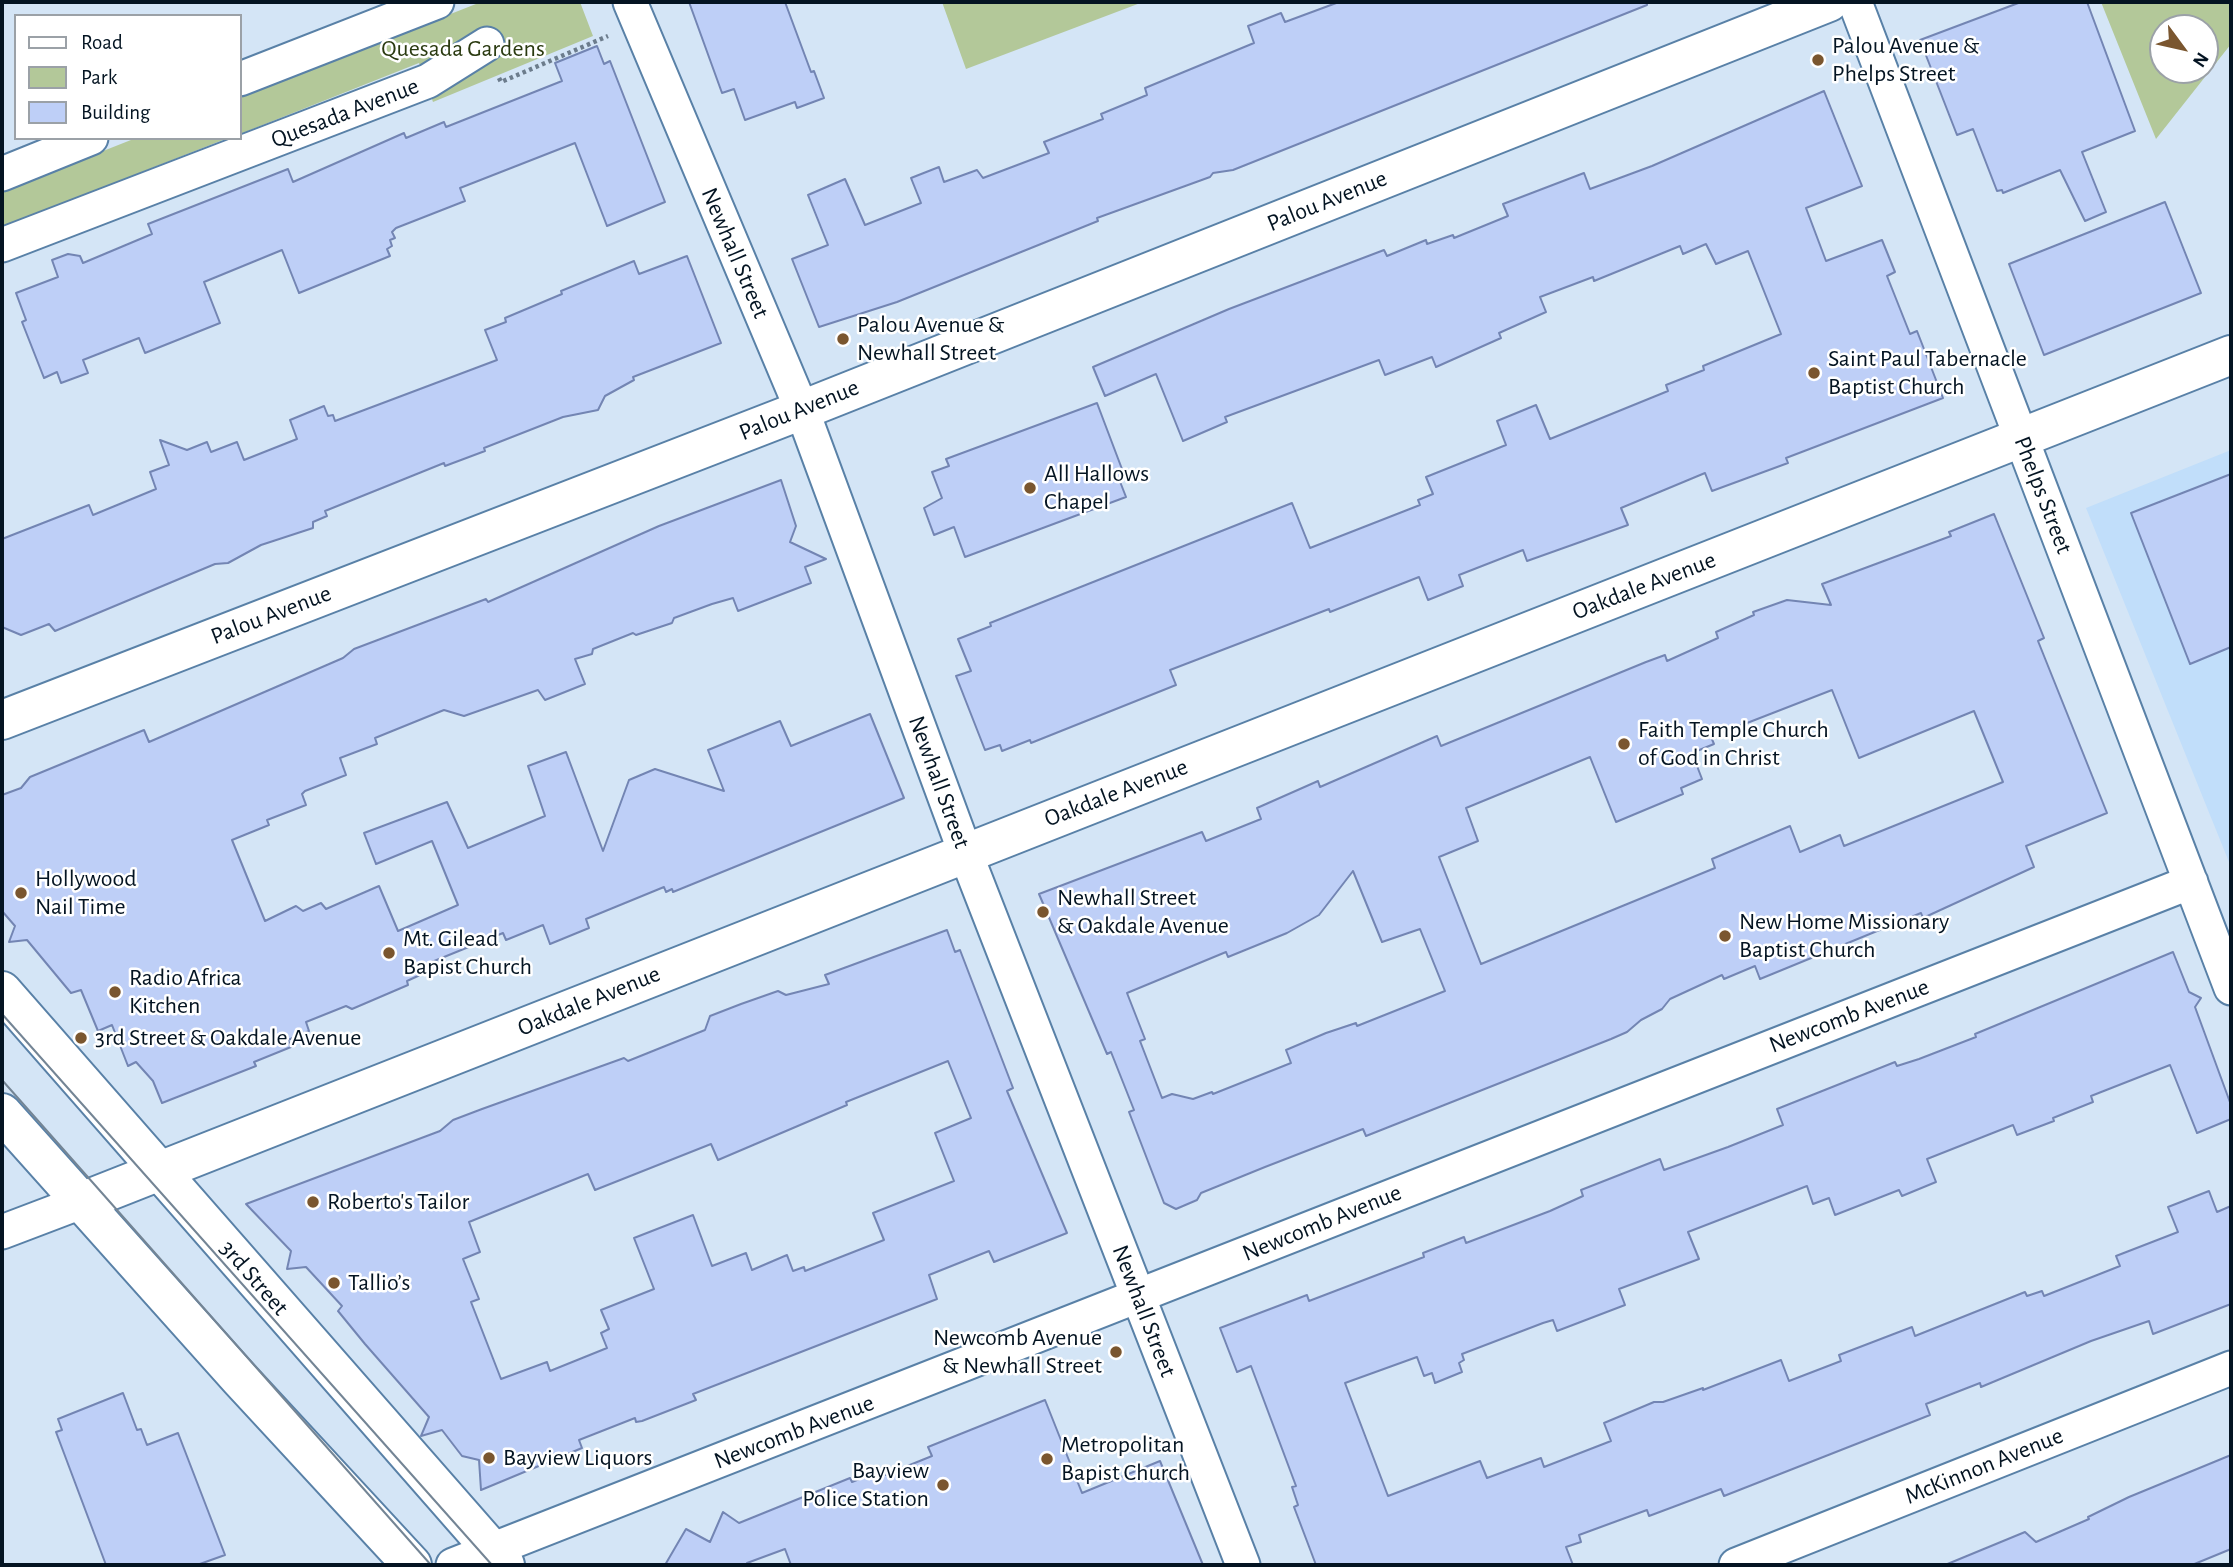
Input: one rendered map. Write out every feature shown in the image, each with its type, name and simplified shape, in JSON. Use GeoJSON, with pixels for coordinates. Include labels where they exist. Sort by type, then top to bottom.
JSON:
{"type":"FeatureCollection","features":[{"type":"Feature","properties":{"kind":"main road","name":"Palou Avenue"},"geometry":{"type":"LineString","coordinates":[[2,720],[802,410],[1829,2]]}},
{"type":"Feature","properties":{"kind":"main road","name":"Oakdale Avenue"},"geometry":{"type":"LineString","coordinates":[[81,1202],[2231,355]]}},
{"type":"Feature","properties":{"kind":"main road","name":"3rd Street"},"geometry":{"type":"LineString","coordinates":[[2,991],[499,1558]]}},
{"type":"Feature","properties":{"kind":"main road"},"geometry":{"type":"LineString","coordinates":[[2,1113],[412,1565]]}},
{"type":"Feature","properties":{"kind":"street"},"geometry":{"type":"LineString","coordinates":[[242,78],[437,2]]}},
{"type":"Feature","properties":{"kind":"street","name":"Newhall Street"},"geometry":{"type":"LineString","coordinates":[[630,2],[802,410],[965,852],[1243,1565]]}},
{"type":"Feature","properties":{"kind":"street","name":"Phelps Street"},"geometry":{"type":"LineString","coordinates":[[1855,2],[2231,988]]}},
{"type":"Feature","properties":{"kind":"street","name":"Quesada Avenue"},"geometry":{"type":"LineString","coordinates":[[2,245],[428,81],[487,44]]}},
{"type":"Feature","properties":{"kind":"street"},"geometry":{"type":"LineString","coordinates":[[2,174],[86,140]]}},
{"type":"Feature","properties":{"kind":"street","name":"Newcomb Avenue"},"geometry":{"type":"LineString","coordinates":[[453,1565],[499,1558],[1138,1296],[2191,882]]}},
{"type":"Feature","properties":{"kind":"street","name":"Oakdale Avenue"},"geometry":{"type":"LineString","coordinates":[[2,1232],[81,1202]]}},
{"type":"Feature","properties":{"kind":"street","name":"McKinnon Avenue"},"geometry":{"type":"LineString","coordinates":[[1736,1565],[2231,1368]]}},
{"type":"Feature","properties":{"kind":"path"},"geometry":{"type":"LineString","coordinates":[[510,78],[592,43]]}},
{"type":"Feature","properties":{"kind":"shaded area"},"geometry":{"type":"Polygon","coordinates":[[[2231,450],[2231,867],[2086,508],[2231,450]]]}},
{"type":"Feature","properties":{"kind":"green space","name":"Quesada Gardens"},"geometry":{"type":"Polygon","coordinates":[[[481,2],[580,2],[593,36],[433,102],[419,63],[242,133],[242,96],[481,2]]]}},
{"type":"Feature","properties":{"kind":"green space"},"geometry":{"type":"Polygon","coordinates":[[[942,2],[1143,2],[966,69],[942,2]]]}},
{"type":"Feature","properties":{"kind":"green space"},"geometry":{"type":"Polygon","coordinates":[[[2101,2],[2231,2],[2231,44],[2219,59],[2219,14],[2149,14],[2149,84],[2199,84],[2156,139],[2101,2]]]}},
{"type":"Feature","properties":{"kind":"green space"},"geometry":{"type":"Polygon","coordinates":[[[131,140],[223,140],[2,227],[2,191],[131,140]]]}},
{"type":"Feature","properties":{"kind":"building"},"geometry":{"type":"Polygon","coordinates":[[[689,2],[785,2],[811,72],[814,71],[824,98],[797,108],[795,102],[745,120],[734,89],[722,93],[689,2]]]}},
{"type":"Feature","properties":{"kind":"building"},"geometry":{"type":"Polygon","coordinates":[[[1339,2],[1647,2],[1647,5],[1233,170],[1213,173],[1210,177],[1097,218],[1098,221],[897,302],[819,327],[792,259],[828,245],[808,195],[845,179],[865,225],[921,203],[911,178],[939,167],[944,182],[977,170],[983,178],[1049,153],[1044,142],[1103,119],[1101,114],[1147,95],[1145,88],[1254,43],[1248,26],[1281,13],[1285,22],[1339,2]]]}},
{"type":"Feature","properties":{"kind":"building"},"geometry":{"type":"Polygon","coordinates":[[[2021,2],[2087,2],[2135,131],[2082,152],[2106,212],[2085,221],[2060,170],[2003,193],[2002,190],[1997,191],[1973,129],[1957,135],[1920,40],[2021,2]]]}},
{"type":"Feature","properties":{"kind":"building"},"geometry":{"type":"Polygon","coordinates":[[[597,46],[604,64],[610,61],[665,202],[607,226],[575,143],[460,188],[465,201],[396,228],[392,232],[395,238],[390,240],[392,246],[387,249],[390,256],[299,293],[282,250],[204,282],[220,323],[145,353],[139,338],[83,360],[88,373],[61,383],[57,372],[44,378],[22,322],[26,320],[16,293],[58,277],[52,260],[68,254],[80,256],[83,263],[152,234],[148,224],[288,169],[293,182],[404,133],[406,138],[444,122],[446,127],[562,81],[555,63],[597,46]]]}},
{"type":"Feature","properties":{"kind":"building"},"geometry":{"type":"Polygon","coordinates":[[[1824,91],[1862,186],[1806,208],[1826,261],[1882,240],[1895,272],[1887,276],[1910,334],[1917,331],[1943,398],[1786,458],[1788,463],[1712,491],[1705,473],[1621,508],[1628,525],[1527,561],[1523,550],[1459,575],[1463,586],[1428,600],[1419,577],[1330,612],[1329,609],[1170,670],[1176,685],[1031,743],[1030,740],[1002,751],[1000,745],[985,750],[956,676],[971,671],[958,639],[991,626],[990,623],[1292,503],[1310,548],[1420,505],[1418,500],[1433,494],[1426,477],[1506,445],[1497,421],[1536,405],[1550,439],[1668,391],[1666,385],[1704,370],[1703,366],[1781,334],[1748,251],[1716,264],[1706,244],[1683,254],[1680,246],[1594,281],[1593,277],[1540,297],[1546,312],[1499,333],[1501,338],[1436,367],[1432,357],[1385,375],[1379,360],[1225,417],[1227,422],[1183,441],[1156,374],[1105,396],[1093,367],[1229,309],[1384,250],[1387,256],[1426,240],[1427,244],[1453,235],[1454,238],[1508,216],[1503,204],[1584,173],[1590,189],[1652,166],[1824,91]]]}},
{"type":"Feature","properties":{"kind":"building"},"geometry":{"type":"Polygon","coordinates":[[[2165,202],[2201,293],[2044,355],[2009,264],[2165,202]]]}},
{"type":"Feature","properties":{"kind":"building"},"geometry":{"type":"Polygon","coordinates":[[[687,256],[721,343],[633,377],[634,380],[605,396],[598,410],[563,417],[484,448],[485,451],[445,466],[444,463],[325,511],[327,516],[313,522],[313,528],[261,545],[228,563],[215,564],[55,631],[49,624],[21,635],[2,627],[2,539],[89,505],[93,515],[156,489],[150,472],[169,465],[160,440],[187,450],[207,442],[211,452],[237,442],[244,460],[297,439],[290,420],[324,406],[328,416],[333,415],[335,421],[497,360],[485,330],[506,322],[505,318],[562,294],[561,291],[634,261],[639,274],[687,256]]]}},
{"type":"Feature","properties":{"kind":"building","name":"All Hallows Chapel"},"geometry":{"type":"Polygon","coordinates":[[[1097,403],[1125,477],[1119,479],[1126,497],[965,557],[954,527],[934,535],[924,508],[942,498],[932,472],[949,466],[946,459],[1097,403]]]}},
{"type":"Feature","properties":{"kind":"building"},"geometry":{"type":"Polygon","coordinates":[[[2231,474],[2231,647],[2190,664],[2131,513],[2231,474]]]}},
{"type":"Feature","properties":{"kind":"building"},"geometry":{"type":"Polygon","coordinates":[[[781,480],[796,526],[790,542],[826,559],[805,567],[811,583],[738,611],[733,598],[712,604],[674,618],[672,623],[636,635],[633,633],[593,649],[592,654],[575,659],[585,684],[545,700],[538,690],[464,716],[444,710],[375,738],[377,744],[340,758],[346,775],[305,791],[302,794],[306,805],[267,820],[269,825],[232,840],[265,921],[296,906],[303,911],[321,903],[326,909],[379,886],[398,931],[458,905],[432,841],[376,864],[364,833],[447,802],[468,848],[545,816],[528,766],[566,752],[603,851],[629,780],[655,769],[724,791],[708,750],[780,721],[791,746],[870,714],[904,798],[673,892],[672,889],[666,892],[664,887],[586,919],[589,928],[550,944],[543,925],[506,940],[503,933],[417,968],[420,975],[407,981],[408,985],[352,1009],[346,1006],[306,1022],[309,1031],[288,1040],[291,1047],[254,1062],[256,1066],[162,1103],[153,1081],[136,1062],[128,1066],[112,1025],[98,1031],[81,990],[71,993],[27,940],[9,942],[15,926],[2,911],[2,795],[21,788],[30,777],[144,730],[149,742],[343,658],[354,649],[486,599],[488,602],[659,526],[781,480]]]}},
{"type":"Feature","properties":{"kind":"building"},"geometry":{"type":"Polygon","coordinates":[[[1994,514],[2044,638],[2038,641],[2107,813],[2026,846],[2034,867],[1923,918],[1921,913],[1760,979],[1755,966],[1724,979],[1722,975],[1670,999],[1662,1009],[1611,1039],[1366,1136],[1363,1129],[1265,1167],[1201,1193],[1197,1200],[1176,1209],[1164,1203],[1129,1112],[1134,1110],[1111,1052],[1107,1054],[1039,894],[1202,832],[1206,841],[1261,819],[1257,808],[1318,781],[1320,787],[1437,736],[1441,746],[1646,662],[1665,655],[1667,661],[1718,638],[1716,632],[1754,615],[1753,612],[1787,600],[1831,605],[1822,584],[1951,536],[1949,532],[1994,514]],[[1832,690],[1711,737],[1714,744],[1692,753],[1702,779],[1681,788],[1683,794],[1616,822],[1590,757],[1466,808],[1478,841],[1439,857],[1481,964],[1715,868],[1712,859],[1790,826],[1800,852],[1840,835],[1844,846],[2003,782],[1974,711],[1859,758],[1832,690]],[[1353,871],[1319,915],[1287,933],[1228,957],[1226,952],[1127,993],[1145,1039],[1140,1041],[1162,1098],[1172,1094],[1193,1099],[1212,1092],[1213,1094],[1291,1063],[1286,1050],[1326,1033],[1356,1023],[1357,1026],[1445,991],[1420,929],[1382,942],[1353,871]]]}},
{"type":"Feature","properties":{"kind":"building"},"geometry":{"type":"Polygon","coordinates":[[[947,930],[955,952],[960,950],[1013,1088],[1007,1091],[1067,1233],[994,1262],[989,1251],[929,1275],[937,1299],[693,1394],[696,1400],[642,1421],[636,1422],[635,1418],[579,1440],[582,1448],[481,1490],[479,1460],[462,1456],[442,1430],[421,1436],[429,1417],[365,1344],[338,1311],[342,1306],[306,1267],[287,1269],[291,1251],[246,1204],[440,1131],[453,1120],[482,1109],[624,1058],[628,1061],[705,1030],[710,1016],[741,1004],[778,991],[786,995],[829,984],[825,975],[947,930]],[[948,1061],[846,1102],[847,1105],[718,1160],[711,1144],[595,1190],[588,1174],[469,1222],[480,1252],[463,1259],[479,1299],[471,1302],[501,1379],[547,1362],[550,1371],[607,1348],[601,1333],[609,1329],[601,1310],[654,1289],[634,1238],[693,1215],[712,1266],[746,1253],[752,1270],[787,1255],[793,1271],[804,1267],[805,1271],[884,1240],[873,1213],[954,1181],[935,1133],[971,1118],[948,1061]]]}},
{"type":"Feature","properties":{"kind":"building"},"geometry":{"type":"Polygon","coordinates":[[[2173,952],[2189,992],[2201,998],[2195,1007],[2231,1105],[2231,1119],[2197,1133],[2170,1065],[2091,1096],[2093,1102],[2053,1118],[2054,1121],[2017,1135],[2013,1125],[1927,1159],[1936,1182],[1902,1196],[1899,1190],[1835,1215],[1829,1198],[1813,1204],[1807,1186],[1688,1232],[1699,1259],[1619,1289],[1625,1305],[1557,1331],[1553,1320],[1543,1323],[1462,1354],[1464,1360],[1459,1363],[1462,1372],[1435,1383],[1432,1373],[1424,1376],[1417,1357],[1345,1383],[1388,1496],[1480,1461],[1487,1478],[1541,1458],[1544,1467],[1611,1441],[1604,1423],[1654,1402],[1663,1402],[1703,1390],[1781,1360],[1789,1381],[1841,1361],[1839,1355],[1912,1327],[1915,1336],[2025,1292],[2027,1296],[2042,1291],[2044,1296],[2120,1266],[2116,1256],[2178,1232],[2168,1207],[2209,1191],[2217,1212],[2231,1206],[2231,1304],[2153,1334],[2149,1321],[2091,1341],[1981,1387],[1980,1383],[1926,1404],[1930,1415],[1724,1496],[1721,1489],[1649,1516],[1647,1510],[1579,1535],[1581,1542],[1566,1547],[1573,1565],[1316,1565],[1294,1507],[1298,1505],[1292,1487],[1296,1486],[1251,1366],[1237,1372],[1220,1328],[1307,1295],[1309,1301],[1424,1257],[1423,1253],[1464,1237],[1466,1243],[1550,1211],[1583,1196],[1581,1190],[1660,1159],[1664,1170],[1728,1147],[1783,1125],[1777,1109],[1895,1062],[1897,1066],[1976,1037],[1975,1034],[2173,952]]]}},
{"type":"Feature","properties":{"kind":"building"},"geometry":{"type":"Polygon","coordinates":[[[123,1393],[137,1430],[141,1429],[147,1445],[178,1433],[225,1555],[197,1565],[106,1565],[56,1432],[62,1430],[58,1419],[123,1393]]]}},
{"type":"Feature","properties":{"kind":"building"},"geometry":{"type":"Polygon","coordinates":[[[1045,1400],[1082,1493],[1160,1461],[1203,1565],[791,1565],[785,1549],[747,1563],[751,1565],[665,1565],[686,1529],[710,1542],[723,1512],[739,1523],[850,1478],[852,1482],[879,1471],[885,1475],[932,1456],[928,1447],[1045,1400]]]}},
{"type":"Feature","properties":{"kind":"building"},"geometry":{"type":"Polygon","coordinates":[[[2231,1455],[2231,1549],[2192,1565],[1945,1565],[2025,1532],[2036,1542],[2089,1519],[2088,1517],[2129,1497],[2231,1455]]]}},
{"type":"Feature","properties":{"kind":"tram line"},"geometry":{"type":"LineString","coordinates":[[2,1014],[492,1565]]}},
{"type":"Feature","properties":{"kind":"tram line"},"geometry":{"type":"LineString","coordinates":[[2,1080],[431,1565]]}},
{"type":"Feature","properties":{"kind":"place","name":"Palou Avenue & Phelps Street"},"geometry":{"type":"Point","coordinates":[1818,60]}},
{"type":"Feature","properties":{"kind":"place","name":"Palou Avenue & Newhall Street"},"geometry":{"type":"Point","coordinates":[843,339]}},
{"type":"Feature","properties":{"kind":"place","name":"Saint Paul Tabernacle Baptist Church"},"geometry":{"type":"Point","coordinates":[1814,373]}},
{"type":"Feature","properties":{"kind":"place","name":"All Hallows Chapel"},"geometry":{"type":"Point","coordinates":[1030,488]}},
{"type":"Feature","properties":{"kind":"place","name":"Faith Temple Church of God in Christ"},"geometry":{"type":"Point","coordinates":[1624,744]}},
{"type":"Feature","properties":{"kind":"place","name":"Hollywood Nail Time"},"geometry":{"type":"Point","coordinates":[21,893]}},
{"type":"Feature","properties":{"kind":"place","name":"Newhall Street & Oakdale Avenue"},"geometry":{"type":"Point","coordinates":[1043,912]}},
{"type":"Feature","properties":{"kind":"place","name":"New Home Missionary Baptist Church"},"geometry":{"type":"Point","coordinates":[1725,936]}},
{"type":"Feature","properties":{"kind":"place","name":"Mt. Gilead Bapist Church"},"geometry":{"type":"Point","coordinates":[389,953]}},
{"type":"Feature","properties":{"kind":"place","name":"Radio Africa Kitchen"},"geometry":{"type":"Point","coordinates":[115,992]}},
{"type":"Feature","properties":{"kind":"place","name":"3rd Street & Oakdale Avenue"},"geometry":{"type":"Point","coordinates":[81,1038]}},
{"type":"Feature","properties":{"kind":"place","name":"Roberto's Tailor"},"geometry":{"type":"Point","coordinates":[313,1202]}},
{"type":"Feature","properties":{"kind":"place","name":"Tallio’s"},"geometry":{"type":"Point","coordinates":[334,1283]}},
{"type":"Feature","properties":{"kind":"place","name":"Newcomb Avenue & Newhall Street"},"geometry":{"type":"Point","coordinates":[1116,1352]}},
{"type":"Feature","properties":{"kind":"place","name":"Bayview Liquors"},"geometry":{"type":"Point","coordinates":[489,1458]}},
{"type":"Feature","properties":{"kind":"place","name":"Metropolitan Bapist Church"},"geometry":{"type":"Point","coordinates":[1047,1459]}},
{"type":"Feature","properties":{"kind":"place","name":"Bayview Police Station"},"geometry":{"type":"Point","coordinates":[943,1485]}}]}
